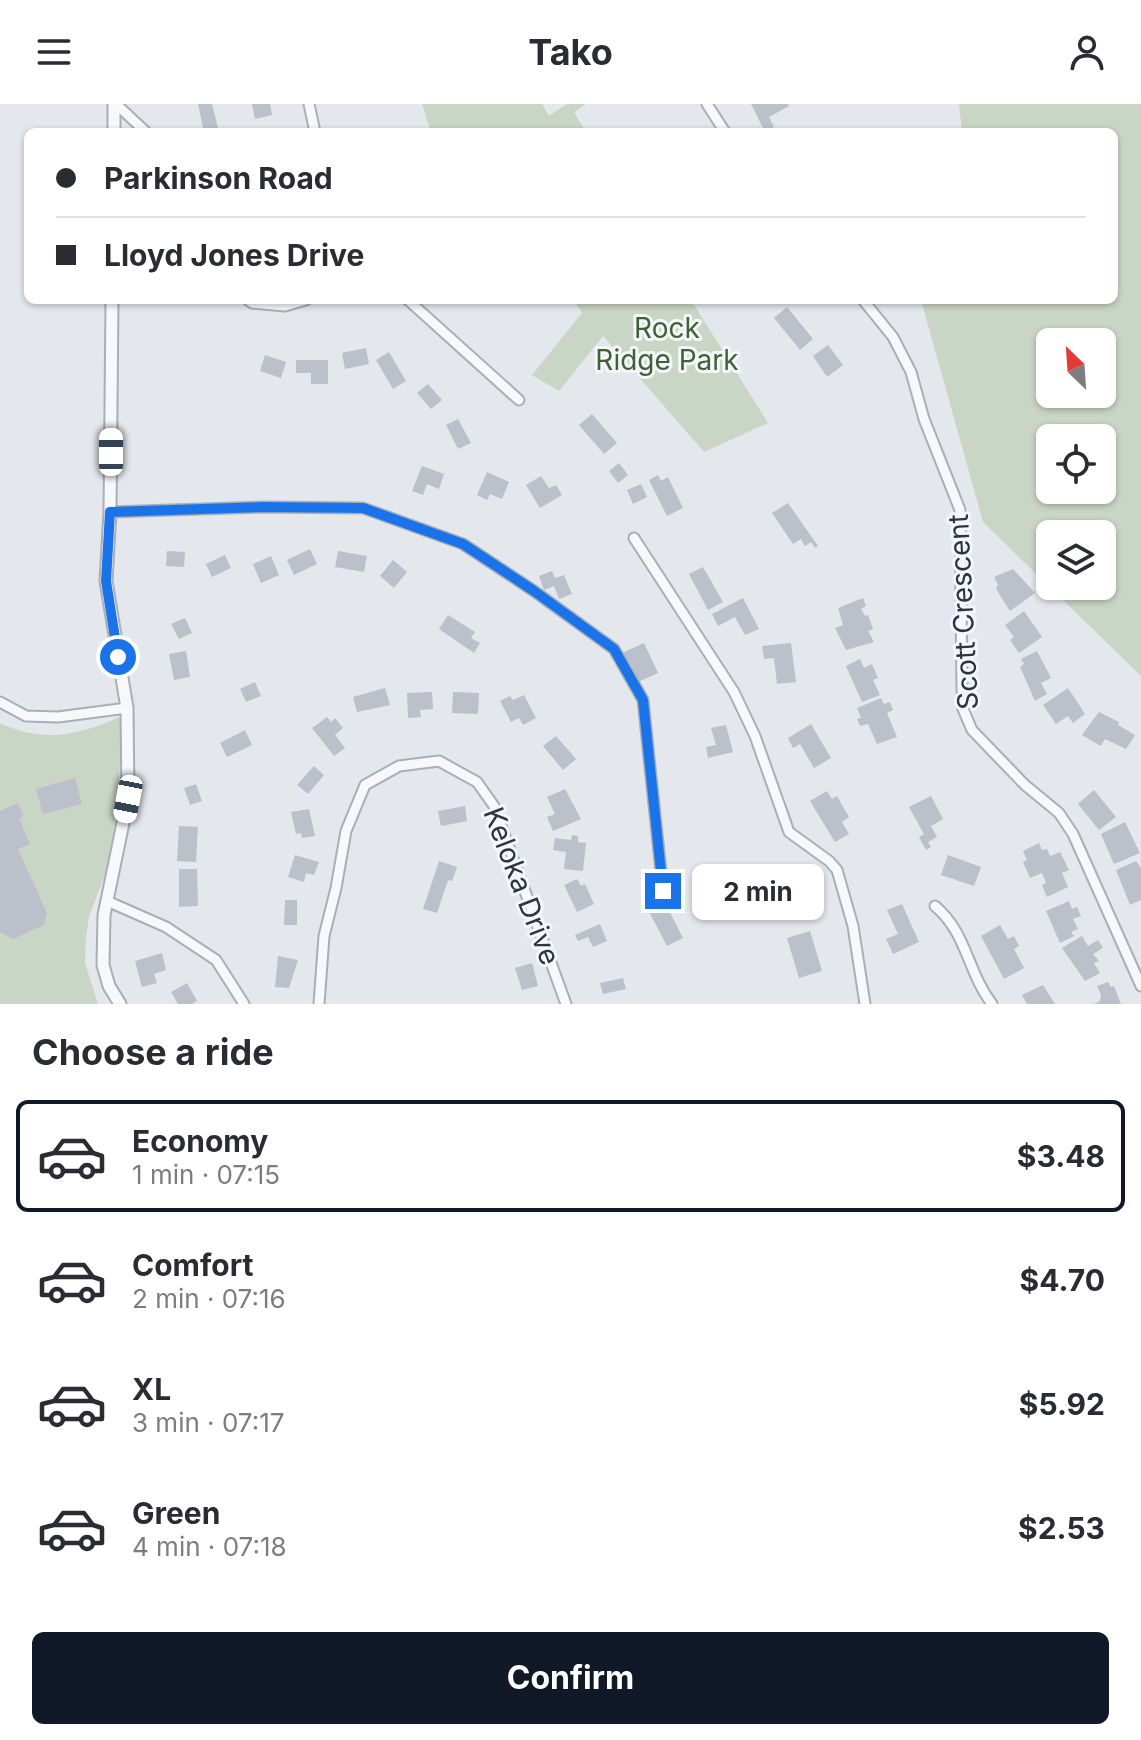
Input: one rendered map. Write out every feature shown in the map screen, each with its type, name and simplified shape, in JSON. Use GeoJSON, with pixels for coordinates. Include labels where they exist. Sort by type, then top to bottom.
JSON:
{"type":"FeatureCollection","features":[{"type":"Feature","properties":{"kind":"street"},"geometry":{"type":"LineString","coordinates":[[114,128],[115,104]]}},
{"type":"Feature","properties":{"kind":"street"},"geometry":{"type":"LineString","coordinates":[[115,104],[142,128]]}},
{"type":"Feature","properties":{"kind":"street"},"geometry":{"type":"LineString","coordinates":[[309,104],[314,128]]}},
{"type":"Feature","properties":{"kind":"street"},"geometry":{"type":"LineString","coordinates":[[707,104],[722,128]]}},
{"type":"Feature","properties":{"kind":"street"},"geometry":{"type":"LineString","coordinates":[[112,304],[110,512],[106,581],[127,708],[128,799],[104,915],[103,965],[109,986],[120,1004]]}},
{"type":"Feature","properties":{"kind":"street"},"geometry":{"type":"LineString","coordinates":[[263,304],[292,304]]}},
{"type":"Feature","properties":{"kind":"street"},"geometry":{"type":"LineString","coordinates":[[412,304],[519,400]]}},
{"type":"Feature","properties":{"kind":"street","name":"Scott Crescent"},"geometry":{"type":"LineString","coordinates":[[866,304],[893,337],[911,372],[924,419],[960,510],[963,709],[972,730],[1025,785],[1059,813],[1073,834],[1141,986]]}},
{"type":"Feature","properties":{"kind":"street"},"geometry":{"type":"LineString","coordinates":[[110,512],[264,507],[363,508],[463,544],[534,591],[614,649],[643,700],[663,891]]}},
{"type":"Feature","properties":{"kind":"street"},"geometry":{"type":"LineString","coordinates":[[634,538],[734,692],[755,736],[789,832],[837,870],[853,926],[865,1004]]}},
{"type":"Feature","properties":{"kind":"street"},"geometry":{"type":"LineString","coordinates":[[0,702],[26,716],[58,717],[127,708]]}},
{"type":"Feature","properties":{"kind":"street","name":"Keloka Drive"},"geometry":{"type":"LineString","coordinates":[[319,1004],[324,936],[346,831],[365,785],[399,766],[439,761],[477,782],[494,806],[566,1004]]}},
{"type":"Feature","properties":{"kind":"street"},"geometry":{"type":"LineString","coordinates":[[107,901],[166,927],[216,960],[244,1004]]}},
{"type":"Feature","properties":{"kind":"street"},"geometry":{"type":"LineString","coordinates":[[935,906],[951,919],[980,988],[992,1004]]}},
{"type":"Feature","properties":{"kind":"green space"},"geometry":{"type":"Polygon","coordinates":[[[422,104],[542,104],[549,116],[567,104],[586,104],[574,112],[584,128],[430,128],[422,104]]]}},
{"type":"Feature","properties":{"kind":"green space"},"geometry":{"type":"Polygon","coordinates":[[[959,104],[1141,104],[1141,676],[1063,600],[1116,600],[1116,520],[1036,520],[1036,574],[983,522],[922,304],[1118,304],[1118,128],[962,128],[959,104]]]}},
{"type":"Feature","properties":{"kind":"green space","name":"Rock Ridge Park"},"geometry":{"type":"Polygon","coordinates":[[[576,304],[694,304],[768,423],[704,452],[603,336],[559,391],[532,375],[582,313],[576,304]]]}},
{"type":"Feature","properties":{"kind":"green space"},"geometry":{"type":"Polygon","coordinates":[[[124,715],[113,853],[89,917],[86,938],[85,963],[98,1004],[0,1004],[0,723],[17,730],[48,735],[78,732],[124,715]]]}},
{"type":"Feature","properties":{"kind":"building"},"geometry":{"type":"Polygon","coordinates":[[[198,104],[212,104],[218,128],[203,128],[198,104]]]}},
{"type":"Feature","properties":{"kind":"building"},"geometry":{"type":"Polygon","coordinates":[[[252,104],[270,104],[272,115],[255,119],[252,104]]]}},
{"type":"Feature","properties":{"kind":"building"},"geometry":{"type":"Polygon","coordinates":[[[751,104],[788,104],[769,117],[774,127],[763,128],[751,104]]]}},
{"type":"Feature","properties":{"kind":"building"},"geometry":{"type":"Polygon","coordinates":[[[787,307],[813,339],[800,350],[774,318],[787,307]]]}},
{"type":"Feature","properties":{"kind":"building"},"geometry":{"type":"Polygon","coordinates":[[[828,345],[843,365],[827,377],[813,356],[828,345]]]}},
{"type":"Feature","properties":{"kind":"building"},"geometry":{"type":"Polygon","coordinates":[[[366,348],[369,364],[345,369],[342,353],[366,348]]]}},
{"type":"Feature","properties":{"kind":"building"},"geometry":{"type":"Polygon","coordinates":[[[389,352],[406,381],[393,389],[376,360],[389,352]]]}},
{"type":"Feature","properties":{"kind":"building"},"geometry":{"type":"Polygon","coordinates":[[[265,355],[286,362],[281,378],[260,371],[265,355]]]}},
{"type":"Feature","properties":{"kind":"building"},"geometry":{"type":"Polygon","coordinates":[[[296,360],[328,360],[328,384],[311,384],[311,373],[296,373],[296,360]]]}},
{"type":"Feature","properties":{"kind":"building"},"geometry":{"type":"Polygon","coordinates":[[[428,384],[442,400],[431,409],[417,393],[428,384]]]}},
{"type":"Feature","properties":{"kind":"building"},"geometry":{"type":"Polygon","coordinates":[[[592,414],[617,443],[604,454],[579,425],[592,414]]]}},
{"type":"Feature","properties":{"kind":"building"},"geometry":{"type":"Polygon","coordinates":[[[458,419],[471,443],[458,449],[446,425],[458,419]]]}},
{"type":"Feature","properties":{"kind":"building"},"geometry":{"type":"Polygon","coordinates":[[[619,463],[628,475],[618,483],[609,471],[619,463]]]}},
{"type":"Feature","properties":{"kind":"building"},"geometry":{"type":"Polygon","coordinates":[[[422,466],[444,474],[439,489],[427,484],[423,495],[412,491],[422,466]]]}},
{"type":"Feature","properties":{"kind":"building"},"geometry":{"type":"Polygon","coordinates":[[[487,472],[509,482],[502,499],[490,494],[487,500],[477,495],[487,472]]]}},
{"type":"Feature","properties":{"kind":"building"},"geometry":{"type":"Polygon","coordinates":[[[658,475],[661,481],[668,477],[683,508],[667,516],[649,480],[658,475]]]}},
{"type":"Feature","properties":{"kind":"building"},"geometry":{"type":"Polygon","coordinates":[[[541,476],[549,488],[556,485],[562,495],[540,508],[526,485],[541,476]]]}},
{"type":"Feature","properties":{"kind":"building"},"geometry":{"type":"Polygon","coordinates":[[[641,484],[647,497],[633,504],[627,490],[641,484]]]}},
{"type":"Feature","properties":{"kind":"building"},"geometry":{"type":"Polygon","coordinates":[[[788,503],[818,546],[815,548],[811,542],[805,546],[801,539],[793,544],[772,513],[788,503]]]}},
{"type":"Feature","properties":{"kind":"building"},"geometry":{"type":"Polygon","coordinates":[[[310,549],[317,564],[294,575],[287,560],[310,549]]]}},
{"type":"Feature","properties":{"kind":"building"},"geometry":{"type":"Polygon","coordinates":[[[167,551],[185,552],[184,567],[166,566],[167,551]]]}},
{"type":"Feature","properties":{"kind":"building"},"geometry":{"type":"Polygon","coordinates":[[[338,551],[367,556],[364,572],[335,567],[338,551]]]}},
{"type":"Feature","properties":{"kind":"building"},"geometry":{"type":"Polygon","coordinates":[[[225,555],[231,568],[212,577],[206,564],[225,555]]]}},
{"type":"Feature","properties":{"kind":"building"},"geometry":{"type":"Polygon","coordinates":[[[271,556],[279,575],[261,583],[253,564],[271,556]]]}},
{"type":"Feature","properties":{"kind":"building"},"geometry":{"type":"Polygon","coordinates":[[[393,560],[407,572],[394,588],[380,576],[393,560]]]}},
{"type":"Feature","properties":{"kind":"building"},"geometry":{"type":"Polygon","coordinates":[[[703,567],[723,602],[708,610],[689,574],[703,567]]]}},
{"type":"Feature","properties":{"kind":"building"},"geometry":{"type":"Polygon","coordinates":[[[1013,569],[1035,593],[1010,611],[996,589],[998,585],[994,577],[1013,569]]]}},
{"type":"Feature","properties":{"kind":"building"},"geometry":{"type":"Polygon","coordinates":[[[552,571],[555,578],[564,575],[572,594],[559,599],[554,586],[544,590],[539,576],[552,571]]]}},
{"type":"Feature","properties":{"kind":"building"},"geometry":{"type":"Polygon","coordinates":[[[743,598],[759,629],[745,635],[735,617],[718,626],[712,614],[743,598]]]}},
{"type":"Feature","properties":{"kind":"building"},"geometry":{"type":"Polygon","coordinates":[[[863,598],[866,606],[861,609],[865,616],[868,615],[873,629],[868,631],[874,642],[846,650],[835,628],[843,625],[838,608],[863,598]]]}},
{"type":"Feature","properties":{"kind":"building"},"geometry":{"type":"Polygon","coordinates":[[[1024,611],[1042,637],[1019,653],[1010,640],[1014,637],[1005,625],[1024,611]]]}},
{"type":"Feature","properties":{"kind":"building"},"geometry":{"type":"Polygon","coordinates":[[[448,615],[475,632],[471,638],[480,643],[474,653],[439,629],[448,615]]]}},
{"type":"Feature","properties":{"kind":"building"},"geometry":{"type":"Polygon","coordinates":[[[185,618],[192,633],[179,639],[171,624],[185,618]]]}},
{"type":"Feature","properties":{"kind":"building"},"geometry":{"type":"Polygon","coordinates":[[[644,643],[658,673],[636,683],[622,653],[644,643]]]}},
{"type":"Feature","properties":{"kind":"building"},"geometry":{"type":"Polygon","coordinates":[[[791,643],[796,682],[777,684],[774,658],[764,659],[762,646],[791,643]]]}},
{"type":"Feature","properties":{"kind":"building"},"geometry":{"type":"Polygon","coordinates":[[[186,651],[190,677],[174,680],[169,654],[186,651]]]}},
{"type":"Feature","properties":{"kind":"building"},"geometry":{"type":"Polygon","coordinates":[[[1037,651],[1051,678],[1041,683],[1047,694],[1035,701],[1020,667],[1024,664],[1021,659],[1037,651]]]}},
{"type":"Feature","properties":{"kind":"building"},"geometry":{"type":"Polygon","coordinates":[[[860,659],[864,668],[872,664],[878,678],[873,680],[880,695],[862,702],[846,666],[860,659]]]}},
{"type":"Feature","properties":{"kind":"building"},"geometry":{"type":"Polygon","coordinates":[[[255,682],[261,696],[246,702],[240,689],[255,682]]]}},
{"type":"Feature","properties":{"kind":"building"},"geometry":{"type":"Polygon","coordinates":[[[385,688],[390,705],[357,712],[353,697],[385,688]]]}},
{"type":"Feature","properties":{"kind":"building"},"geometry":{"type":"Polygon","coordinates":[[[1068,688],[1085,714],[1073,723],[1068,716],[1056,724],[1043,705],[1068,688]]]}},
{"type":"Feature","properties":{"kind":"building"},"geometry":{"type":"Polygon","coordinates":[[[432,692],[433,709],[420,710],[421,717],[408,718],[407,693],[432,692]]]}},
{"type":"Feature","properties":{"kind":"building"},"geometry":{"type":"Polygon","coordinates":[[[453,692],[479,693],[478,714],[452,713],[453,692]]]}},
{"type":"Feature","properties":{"kind":"building"},"geometry":{"type":"Polygon","coordinates":[[[524,695],[536,718],[523,725],[519,718],[511,722],[500,701],[510,696],[513,700],[524,695]]]}},
{"type":"Feature","properties":{"kind":"building"},"geometry":{"type":"Polygon","coordinates":[[[881,698],[884,704],[890,702],[893,710],[887,713],[897,737],[877,744],[868,724],[860,726],[857,708],[881,698]]]}},
{"type":"Feature","properties":{"kind":"building"},"geometry":{"type":"Polygon","coordinates":[[[1099,712],[1135,735],[1126,749],[1105,739],[1101,746],[1082,735],[1099,712]]]}},
{"type":"Feature","properties":{"kind":"building"},"geometry":{"type":"Polygon","coordinates":[[[327,717],[331,722],[335,718],[343,728],[335,735],[345,748],[334,756],[312,728],[327,717]]]}},
{"type":"Feature","properties":{"kind":"building"},"geometry":{"type":"Polygon","coordinates":[[[811,724],[831,758],[814,768],[800,744],[793,748],[788,738],[811,724]]]}},
{"type":"Feature","properties":{"kind":"building"},"geometry":{"type":"Polygon","coordinates":[[[726,725],[733,752],[708,758],[706,747],[716,745],[711,728],[726,725]]]}},
{"type":"Feature","properties":{"kind":"building"},"geometry":{"type":"Polygon","coordinates":[[[245,730],[252,745],[227,757],[220,743],[245,730]]]}},
{"type":"Feature","properties":{"kind":"building"},"geometry":{"type":"Polygon","coordinates":[[[556,736],[576,759],[563,770],[543,746],[556,736]]]}},
{"type":"Feature","properties":{"kind":"building"},"geometry":{"type":"Polygon","coordinates":[[[314,766],[324,775],[308,794],[297,785],[314,766]]]}},
{"type":"Feature","properties":{"kind":"building"},"geometry":{"type":"Polygon","coordinates":[[[75,778],[82,804],[43,814],[36,789],[75,778]]]}},
{"type":"Feature","properties":{"kind":"building"},"geometry":{"type":"Polygon","coordinates":[[[196,784],[202,801],[190,805],[184,788],[196,784]]]}},
{"type":"Feature","properties":{"kind":"building"},"geometry":{"type":"Polygon","coordinates":[[[565,789],[581,819],[553,831],[547,817],[555,814],[547,797],[565,789]]]}},
{"type":"Feature","properties":{"kind":"building"},"geometry":{"type":"Polygon","coordinates":[[[1094,790],[1116,817],[1099,830],[1078,804],[1094,790]]]}},
{"type":"Feature","properties":{"kind":"building"},"geometry":{"type":"Polygon","coordinates":[[[827,791],[832,799],[837,796],[849,817],[842,822],[849,834],[835,842],[810,801],[827,791]]]}},
{"type":"Feature","properties":{"kind":"building"},"geometry":{"type":"Polygon","coordinates":[[[931,796],[943,819],[931,826],[937,837],[928,842],[931,847],[926,850],[919,837],[924,834],[909,807],[931,796]]]}},
{"type":"Feature","properties":{"kind":"building"},"geometry":{"type":"Polygon","coordinates":[[[18,803],[24,816],[19,818],[30,844],[18,849],[47,913],[44,925],[13,939],[0,932],[0,811],[18,803]]]}},
{"type":"Feature","properties":{"kind":"building"},"geometry":{"type":"Polygon","coordinates":[[[465,806],[467,821],[441,826],[438,811],[465,806]]]}},
{"type":"Feature","properties":{"kind":"building"},"geometry":{"type":"Polygon","coordinates":[[[309,809],[315,836],[302,838],[301,833],[296,834],[291,812],[309,809]]]}},
{"type":"Feature","properties":{"kind":"building"},"geometry":{"type":"Polygon","coordinates":[[[1125,822],[1140,853],[1114,864],[1101,834],[1125,822]]]}},
{"type":"Feature","properties":{"kind":"building"},"geometry":{"type":"Polygon","coordinates":[[[179,826],[198,827],[196,862],[177,861],[179,826]]]}},
{"type":"Feature","properties":{"kind":"building"},"geometry":{"type":"Polygon","coordinates":[[[572,835],[578,836],[578,842],[586,843],[583,871],[564,869],[566,852],[553,850],[555,838],[571,840],[572,835]]]}},
{"type":"Feature","properties":{"kind":"building"},"geometry":{"type":"Polygon","coordinates":[[[1039,843],[1050,856],[1060,852],[1069,870],[1062,873],[1068,887],[1047,897],[1042,885],[1046,883],[1042,873],[1030,878],[1023,862],[1027,860],[1023,851],[1039,843]]]}},
{"type":"Feature","properties":{"kind":"building"},"geometry":{"type":"Polygon","coordinates":[[[295,855],[319,862],[314,875],[306,873],[304,882],[288,877],[295,855]]]}},
{"type":"Feature","properties":{"kind":"building"},"geometry":{"type":"Polygon","coordinates":[[[948,855],[981,867],[974,886],[941,875],[948,855]]]}},
{"type":"Feature","properties":{"kind":"building"},"geometry":{"type":"Polygon","coordinates":[[[439,861],[457,867],[452,881],[448,880],[437,913],[423,909],[439,861]]]}},
{"type":"Feature","properties":{"kind":"building"},"geometry":{"type":"Polygon","coordinates":[[[1136,861],[1141,868],[1141,900],[1130,905],[1116,870],[1136,861]]]}},
{"type":"Feature","properties":{"kind":"building"},"geometry":{"type":"Polygon","coordinates":[[[179,869],[197,869],[198,906],[179,907],[179,869]]]}},
{"type":"Feature","properties":{"kind":"building"},"geometry":{"type":"Polygon","coordinates":[[[577,879],[581,886],[585,884],[594,904],[577,912],[564,885],[577,879]]]}},
{"type":"Feature","properties":{"kind":"building"},"geometry":{"type":"Polygon","coordinates":[[[662,897],[683,938],[667,946],[646,906],[662,897]]]}},
{"type":"Feature","properties":{"kind":"building"},"geometry":{"type":"Polygon","coordinates":[[[285,900],[297,900],[297,925],[284,925],[285,900]]]}},
{"type":"Feature","properties":{"kind":"building"},"geometry":{"type":"Polygon","coordinates":[[[1069,901],[1072,909],[1077,907],[1081,916],[1073,919],[1078,929],[1071,932],[1074,936],[1060,943],[1046,911],[1069,901]]]}},
{"type":"Feature","properties":{"kind":"building"},"geometry":{"type":"Polygon","coordinates":[[[902,904],[919,942],[893,954],[886,939],[898,934],[887,910],[902,904]]]}},
{"type":"Feature","properties":{"kind":"building"},"geometry":{"type":"Polygon","coordinates":[[[600,924],[607,941],[593,947],[588,937],[578,941],[575,935],[600,924]]]}},
{"type":"Feature","properties":{"kind":"building"},"geometry":{"type":"Polygon","coordinates":[[[1000,925],[1008,939],[1014,936],[1019,946],[1014,949],[1024,968],[1004,979],[981,936],[1000,925]]]}},
{"type":"Feature","properties":{"kind":"building"},"geometry":{"type":"Polygon","coordinates":[[[810,931],[822,971],[799,978],[787,938],[810,931]]]}},
{"type":"Feature","properties":{"kind":"building"},"geometry":{"type":"Polygon","coordinates":[[[1082,936],[1088,946],[1098,940],[1103,948],[1093,954],[1099,961],[1094,963],[1100,973],[1085,981],[1062,948],[1082,936]]]}},
{"type":"Feature","properties":{"kind":"building"},"geometry":{"type":"Polygon","coordinates":[[[162,953],[166,970],[154,974],[157,983],[142,987],[135,961],[162,953]]]}},
{"type":"Feature","properties":{"kind":"building"},"geometry":{"type":"Polygon","coordinates":[[[278,956],[298,960],[289,988],[275,987],[278,956]]]}},
{"type":"Feature","properties":{"kind":"building"},"geometry":{"type":"Polygon","coordinates":[[[532,963],[538,986],[522,990],[515,968],[532,963]]]}},
{"type":"Feature","properties":{"kind":"building"},"geometry":{"type":"Polygon","coordinates":[[[623,978],[626,989],[603,994],[600,983],[623,978]]]}},
{"type":"Feature","properties":{"kind":"building"},"geometry":{"type":"Polygon","coordinates":[[[1108,982],[1111,987],[1114,986],[1121,1004],[1094,1004],[1100,1001],[1101,995],[1097,986],[1108,982]]]}},
{"type":"Feature","properties":{"kind":"building"},"geometry":{"type":"Polygon","coordinates":[[[187,983],[197,1001],[178,1004],[171,992],[187,983]]]}},
{"type":"Feature","properties":{"kind":"building"},"geometry":{"type":"Polygon","coordinates":[[[1043,985],[1055,1004],[1027,1004],[1022,995],[1043,985]]]}},
{"type":"Feature","properties":{"kind":"route"},"geometry":{"type":"LineString","coordinates":[[118,657],[106,581],[110,512],[264,507],[363,508],[463,544],[614,649],[643,700],[663,891]]}}]}
